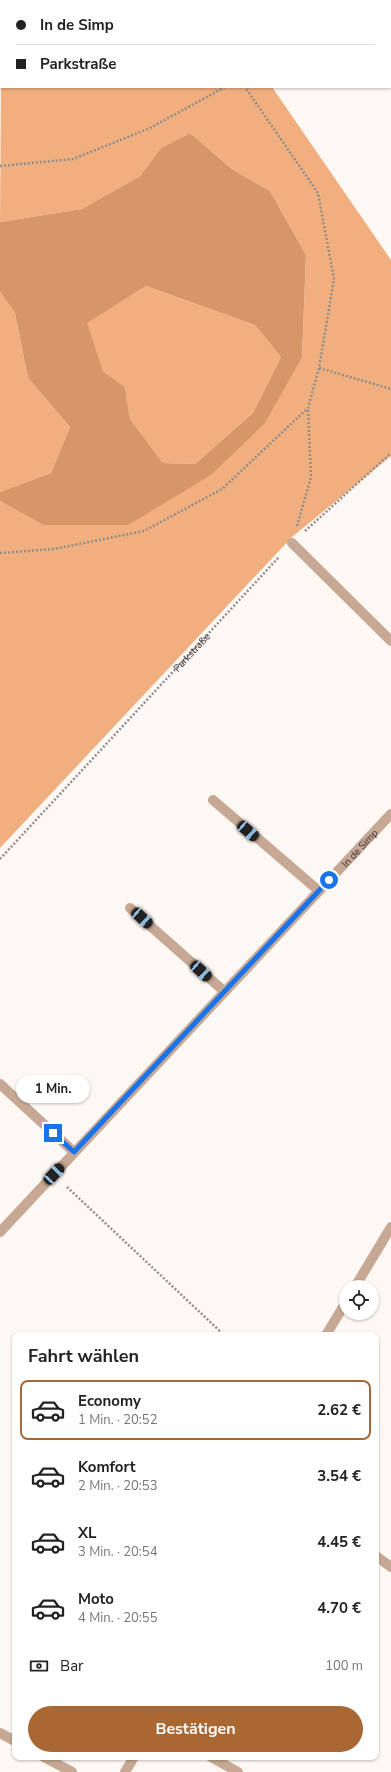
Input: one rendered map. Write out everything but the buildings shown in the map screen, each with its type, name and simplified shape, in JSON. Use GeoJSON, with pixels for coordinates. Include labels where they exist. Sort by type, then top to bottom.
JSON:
{"type":"FeatureCollection","features":[{"type":"Feature","properties":{"kind":"street"},"geometry":{"type":"LineString","coordinates":[[292,543],[391,642]]}},
{"type":"Feature","properties":{"kind":"street"},"geometry":{"type":"LineString","coordinates":[[213,800],[319,891]]}},
{"type":"Feature","properties":{"kind":"street","name":"In de Simp"},"geometry":{"type":"LineString","coordinates":[[0,1232],[391,814]]}},
{"type":"Feature","properties":{"kind":"street"},"geometry":{"type":"LineString","coordinates":[[130,908],[225,992]]}},
{"type":"Feature","properties":{"kind":"street"},"geometry":{"type":"LineString","coordinates":[[0,1084],[74,1152]]}},
{"type":"Feature","properties":{"kind":"street"},"geometry":{"type":"LineString","coordinates":[[359,1280],[391,1227]]}},
{"type":"Feature","properties":{"kind":"street"},"geometry":{"type":"LineString","coordinates":[[328,1332],[339,1314]]}},
{"type":"Feature","properties":{"kind":"street"},"geometry":{"type":"LineString","coordinates":[[379,1558],[391,1567]]}},
{"type":"Feature","properties":{"kind":"street"},"geometry":{"type":"LineString","coordinates":[[0,1733],[12,1739]]}},
{"type":"Feature","properties":{"kind":"street"},"geometry":{"type":"LineString","coordinates":[[50,1760],[72,1772]]}},
{"type":"Feature","properties":{"kind":"street"},"geometry":{"type":"LineString","coordinates":[[126,1772],[132,1760]]}},
{"type":"Feature","properties":{"kind":"street"},"geometry":{"type":"LineString","coordinates":[[216,1760],[238,1772]]}},
{"type":"Feature","properties":{"kind":"path"},"geometry":{"type":"LineString","coordinates":[[0,166],[73,159],[150,128],[223,88]]}},
{"type":"Feature","properties":{"kind":"path"},"geometry":{"type":"LineString","coordinates":[[246,88],[318,194],[334,279],[319,368],[308,408],[310,477],[292,543]]}},
{"type":"Feature","properties":{"kind":"path"},"geometry":{"type":"LineString","coordinates":[[319,368],[391,389]]}},
{"type":"Feature","properties":{"kind":"path"},"geometry":{"type":"LineString","coordinates":[[0,553],[54,550],[144,531],[222,489],[308,408]]}},
{"type":"Feature","properties":{"kind":"path","name":"Parkstraße"},"geometry":{"type":"LineString","coordinates":[[0,859],[292,543],[391,454]]}},
{"type":"Feature","properties":{"kind":"path"},"geometry":{"type":"LineString","coordinates":[[54,1174],[221,1332]]}},
{"type":"Feature","properties":{"kind":"shaded area"},"geometry":{"type":"Polygon","coordinates":[[[1,88],[273,88],[391,260],[391,456],[292,537],[0,848],[0,501],[43,525],[211,475],[302,357],[306,255],[270,191],[232,169],[190,133],[161,148],[140,176],[82,209],[0,222],[1,88]]]}},
{"type":"Feature","properties":{"kind":"shaded area"},"geometry":{"type":"Polygon","coordinates":[[[190,133],[232,169],[270,191],[306,255],[302,357],[265,423],[211,475],[128,525],[43,525],[0,501],[0,492],[51,473],[70,427],[28,378],[15,313],[0,292],[0,222],[82,209],[140,176],[161,148],[190,133]],[[146,286],[87,323],[103,371],[125,387],[130,419],[163,463],[195,464],[253,413],[281,357],[255,325],[146,286]]]}},
{"type":"Feature","properties":{"kind":"shaded area"},"geometry":{"type":"Polygon","coordinates":[[[146,286],[255,325],[281,357],[253,413],[195,464],[163,463],[130,419],[125,387],[103,371],[86,323],[146,286]]]}},
{"type":"Feature","properties":{"kind":"shaded area"},"geometry":{"type":"Polygon","coordinates":[[[0,292],[15,313],[28,378],[70,427],[51,473],[0,492],[0,292]]]}},
{"type":"Feature","properties":{"kind":"route"},"geometry":{"type":"LineString","coordinates":[[53,1133],[74,1152],[329,880]]}}]}
